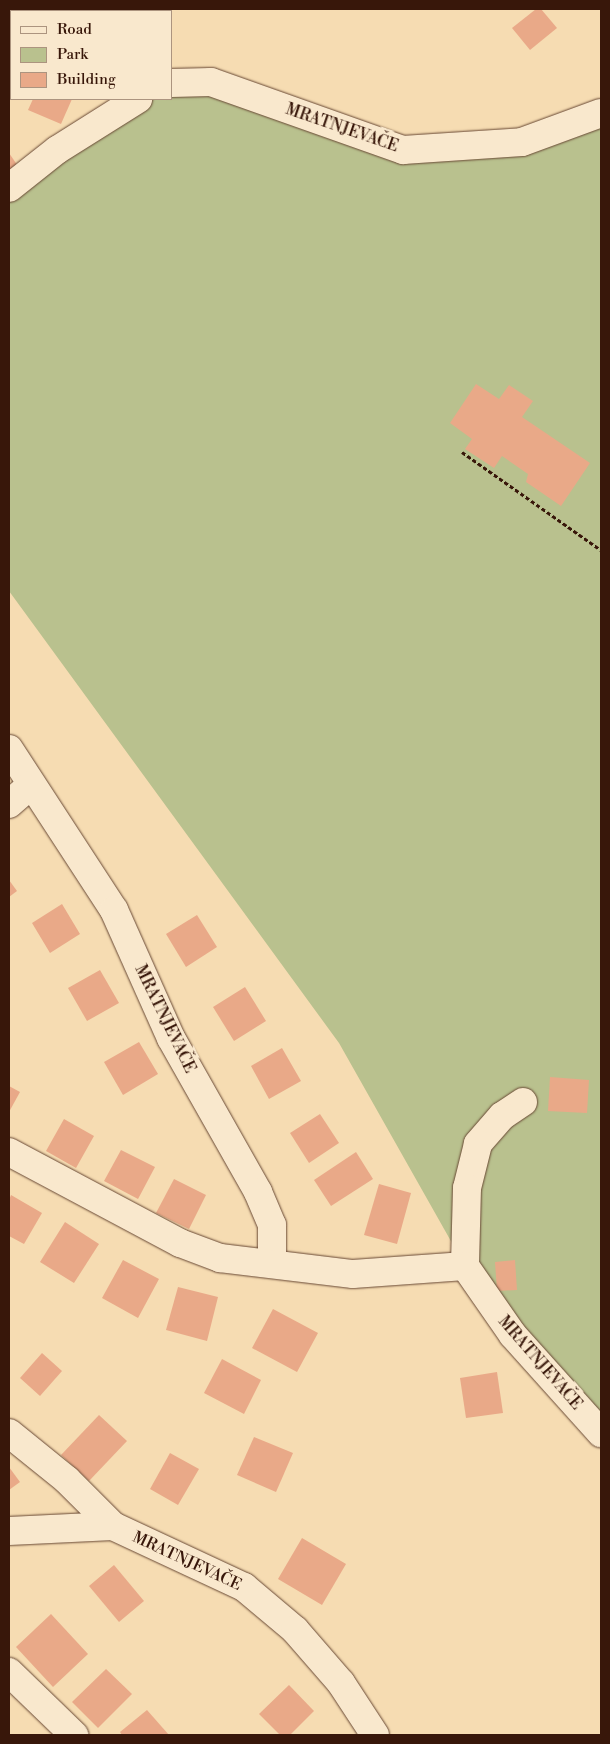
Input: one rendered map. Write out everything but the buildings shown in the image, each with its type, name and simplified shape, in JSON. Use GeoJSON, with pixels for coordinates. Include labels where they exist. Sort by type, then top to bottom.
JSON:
{"type":"FeatureCollection","features":[{"type":"Feature","properties":{"kind":"street","name":"MRATNJEVAČE"},"geometry":{"type":"LineString","coordinates":[[172,83],[211,82],[403,150],[522,142],[601,113]]}},
{"type":"Feature","properties":{"kind":"street"},"geometry":{"type":"LineString","coordinates":[[9,188],[57,150],[136,100]]}},
{"type":"Feature","properties":{"kind":"street","name":"MRATNJEVAČE"},"geometry":{"type":"LineString","coordinates":[[9,749],[114,910],[171,1038],[258,1192],[272,1225],[272,1263]]}},
{"type":"Feature","properties":{"kind":"street"},"geometry":{"type":"LineString","coordinates":[[9,804],[31,785]]}},
{"type":"Feature","properties":{"kind":"street"},"geometry":{"type":"LineString","coordinates":[[9,1152],[180,1243],[220,1258],[353,1274],[465,1266],[467,1188],[478,1144],[502,1116],[523,1102]]}},
{"type":"Feature","properties":{"kind":"street","name":"MRATNJEVAČE"},"geometry":{"type":"LineString","coordinates":[[465,1266],[513,1335],[601,1433]]}},
{"type":"Feature","properties":{"kind":"street","name":"MRATNJEVAČE"},"geometry":{"type":"LineString","coordinates":[[9,1433],[67,1480],[113,1526],[244,1587],[295,1630],[341,1683],[375,1735]]}},
{"type":"Feature","properties":{"kind":"street","name":"MRATNJEVAČE"},"geometry":{"type":"LineString","coordinates":[[9,1531],[113,1526]]}},
{"type":"Feature","properties":{"kind":"street"},"geometry":{"type":"LineString","coordinates":[[9,1672],[74,1735]]}},
{"type":"Feature","properties":{"kind":"path"},"geometry":{"type":"LineString","coordinates":[[462,452],[601,550]]}},
{"type":"Feature","properties":{"kind":"green space"},"geometry":{"type":"Polygon","coordinates":[[[172,83],[403,150],[522,142],[601,113],[601,1429],[465,1266],[339,1043],[9,591],[9,188],[137,100],[172,100],[172,83]]]}}]}
